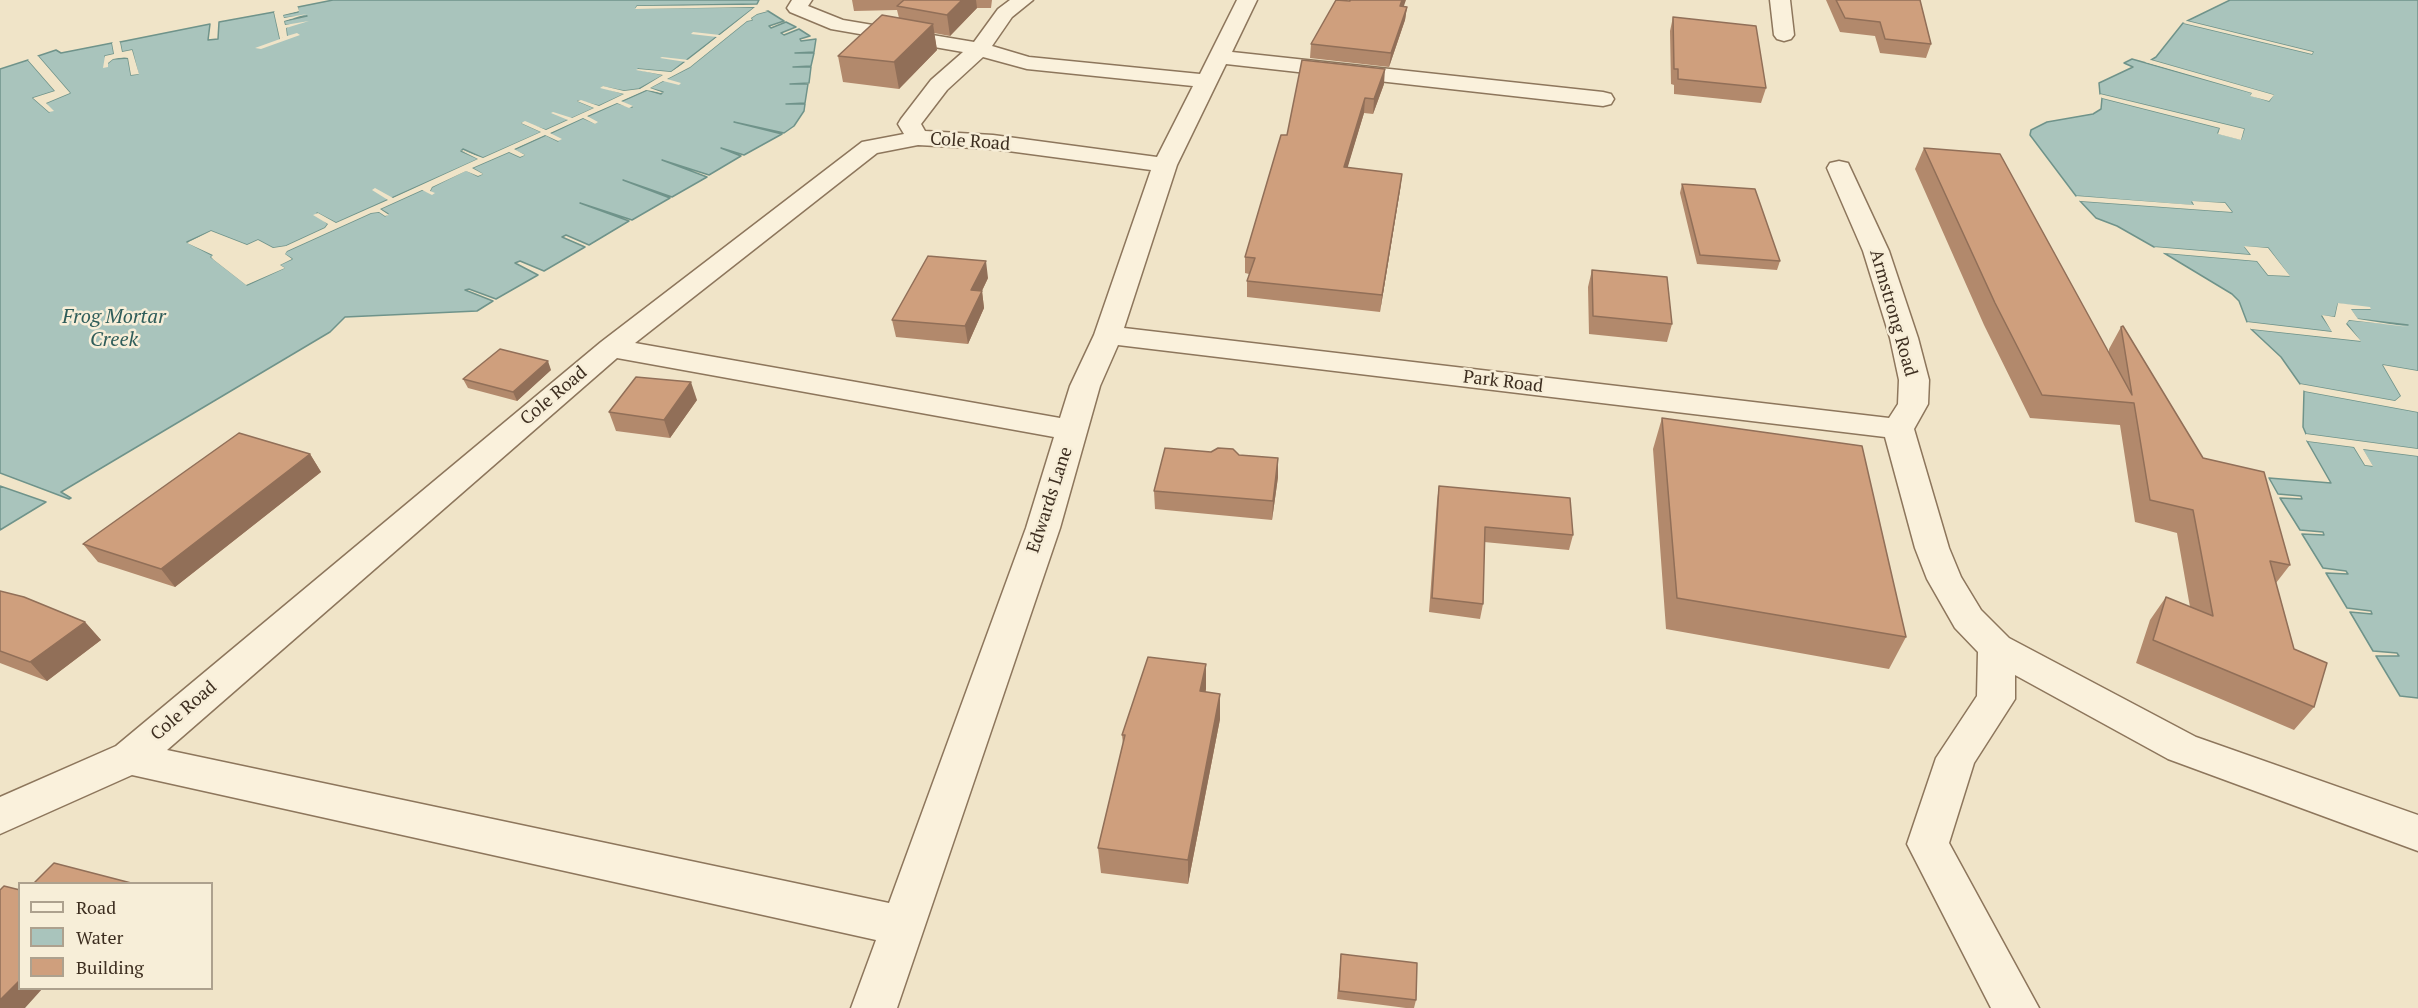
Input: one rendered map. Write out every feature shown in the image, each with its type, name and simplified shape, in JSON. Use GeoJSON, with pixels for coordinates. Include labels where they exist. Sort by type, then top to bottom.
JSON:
{"type":"FeatureCollection","features":[{"type":"Feature","properties":{"kind":"street"},"geometry":{"type":"LineString","coordinates":[[802,0],[797,8],[838,25],[979,49],[1027,63],[1212,69],[1603,99]]}},
{"type":"Feature","properties":{"kind":"street"},"geometry":{"type":"LineString","coordinates":[[918,138],[909,124],[939,86],[979,49],[1005,13],[1023,0]]}},
{"type":"Feature","properties":{"kind":"street","name":"Edwards Lane"},"geometry":{"type":"LineString","coordinates":[[874,1008],[1043,528],[1085,386],[1108,335],[1165,165],[1247,0]]}},
{"type":"Feature","properties":{"kind":"street"},"geometry":{"type":"LineString","coordinates":[[1779,0],[1784,35]]}},
{"type":"Feature","properties":{"kind":"street","name":"Cole Road"},"geometry":{"type":"LineString","coordinates":[[0,816],[130,758],[611,348],[870,147],[918,138],[993,142],[1165,165]]}},
{"type":"Feature","properties":{"kind":"street","name":"Armstrong Road"},"geometry":{"type":"LineString","coordinates":[[1839,168],[1875,250],[1914,380],[1913,404],[1898,429]]}},
{"type":"Feature","properties":{"kind":"street","name":"Park Road"},"geometry":{"type":"LineString","coordinates":[[1108,335],[1898,429]]}},
{"type":"Feature","properties":{"kind":"street"},"geometry":{"type":"LineString","coordinates":[[611,348],[1072,430]]}},
{"type":"Feature","properties":{"kind":"street"},"geometry":{"type":"LineString","coordinates":[[1898,429],[1916,495],[1944,579],[1968,619],[1996,648],[2182,748],[2418,833]]}},
{"type":"Feature","properties":{"kind":"street"},"geometry":{"type":"LineString","coordinates":[[1996,648],[1996,699],[1956,758],[1928,844],[2016,1008]]}},
{"type":"Feature","properties":{"kind":"street"},"geometry":{"type":"LineString","coordinates":[[130,758],[902,926]]}},
{"type":"Feature","properties":{"kind":"water","name":"Frog Mortar Creek"},"geometry":{"type":"Polygon","coordinates":[[[333,0],[759,0],[757,4],[637,6],[636,8],[755,7],[671,72],[638,69],[664,75],[639,89],[624,91],[603,87],[625,94],[599,106],[578,101],[595,108],[546,130],[522,123],[542,132],[483,158],[463,149],[461,151],[479,159],[336,223],[317,213],[328,224],[325,228],[286,246],[273,248],[258,240],[247,245],[211,231],[187,242],[214,256],[211,257],[247,285],[284,268],[279,265],[292,259],[284,254],[287,251],[371,213],[379,212],[385,216],[388,214],[380,209],[422,190],[430,191],[432,187],[466,170],[478,176],[482,174],[472,168],[509,152],[520,157],[524,155],[513,150],[546,135],[558,141],[549,134],[583,118],[595,123],[586,117],[617,103],[632,107],[620,102],[647,90],[661,94],[663,92],[649,88],[690,67],[757,14],[768,11],[784,21],[769,26],[771,28],[786,22],[796,27],[781,33],[784,35],[799,29],[810,36],[800,39],[801,41],[816,39],[814,52],[795,53],[814,53],[811,66],[793,67],[811,67],[809,83],[790,84],[808,84],[805,103],[786,104],[805,104],[804,111],[794,126],[784,133],[734,122],[782,134],[744,155],[721,148],[741,156],[709,175],[662,160],[707,177],[672,197],[623,180],[670,198],[632,220],[580,203],[629,221],[589,245],[566,235],[562,237],[585,247],[544,271],[520,261],[515,263],[538,275],[496,299],[469,289],[465,290],[493,301],[477,311],[345,317],[330,332],[61,492],[71,498],[69,499],[0,473],[0,69],[28,60],[55,91],[33,98],[49,112],[46,103],[70,93],[38,56],[56,50],[61,53],[112,43],[114,54],[105,56],[108,63],[113,59],[128,58],[131,75],[138,74],[132,50],[122,52],[120,42],[210,24],[208,40],[218,39],[219,22],[274,12],[280,39],[287,36],[286,28],[289,25],[285,25],[284,21],[307,16],[283,18],[283,15],[298,12],[298,7],[333,0]]]}},
{"type":"Feature","properties":{"kind":"water"},"geometry":{"type":"Polygon","coordinates":[[[2230,0],[2418,0],[2418,371],[2383,365],[2401,396],[2395,401],[2300,384],[2281,357],[2251,329],[2360,341],[2346,323],[2349,320],[2408,325],[2357,319],[2350,309],[2370,309],[2338,304],[2335,317],[2322,316],[2333,332],[2247,322],[2239,301],[2232,294],[2164,253],[2257,261],[2268,275],[2289,276],[2268,248],[2245,247],[2251,255],[2154,247],[2117,226],[2096,218],[2080,201],[2232,212],[2225,203],[2192,202],[2195,206],[2076,196],[2030,135],[2031,130],[2047,122],[2093,114],[2101,109],[2102,98],[2220,128],[2218,133],[2241,139],[2244,129],[2100,94],[2099,83],[2133,67],[2124,63],[2132,59],[2253,93],[2251,95],[2269,101],[2273,95],[2151,60],[2156,57],[2183,23],[2312,54],[2313,52],[2187,21],[2230,0]]]}},
{"type":"Feature","properties":{"kind":"water"},"geometry":{"type":"Polygon","coordinates":[[[2304,391],[2418,412],[2418,449],[2306,434],[2303,427],[2304,391]]]}},
{"type":"Feature","properties":{"kind":"water"},"geometry":{"type":"Polygon","coordinates":[[[2307,441],[2354,447],[2365,465],[2372,466],[2362,449],[2418,456],[2418,698],[2400,696],[2376,656],[2399,656],[2397,653],[2373,651],[2350,612],[2372,614],[2371,611],[2347,608],[2326,573],[2348,574],[2346,571],[2323,568],[2302,534],[2324,535],[2323,532],[2300,530],[2280,498],[2302,499],[2301,496],[2278,494],[2269,478],[2331,483],[2307,441]]]}},
{"type":"Feature","properties":{"kind":"water"},"geometry":{"type":"Polygon","coordinates":[[[0,486],[46,502],[0,530],[0,486]]]}},
{"type":"Feature","properties":{"kind":"pier"},"geometry":{"type":"Polygon","coordinates":[[[756,5],[759,6],[757,11],[768,11],[751,18],[752,20],[747,21],[690,67],[667,79],[681,83],[679,85],[663,81],[650,88],[664,93],[646,90],[621,101],[633,106],[629,108],[617,103],[587,116],[598,122],[595,124],[583,118],[550,133],[562,139],[558,141],[545,135],[514,149],[525,155],[520,157],[509,152],[472,168],[483,174],[478,176],[466,171],[432,187],[430,191],[435,193],[432,195],[422,190],[380,209],[389,215],[385,216],[379,212],[371,213],[287,251],[285,254],[292,259],[280,265],[285,268],[246,285],[214,260],[211,257],[213,255],[187,243],[211,231],[247,245],[258,240],[273,248],[286,246],[325,228],[328,224],[313,215],[318,213],[336,223],[388,200],[372,190],[375,188],[393,198],[478,159],[460,150],[483,158],[541,132],[521,123],[525,121],[546,130],[568,120],[551,113],[553,112],[572,118],[594,108],[577,101],[581,100],[599,106],[624,94],[600,88],[603,86],[624,91],[640,89],[663,75],[636,70],[671,72],[686,62],[660,58],[689,60],[717,37],[691,34],[693,32],[720,35],[755,7],[635,9],[637,6],[756,5]],[[211,235],[194,243],[216,253],[216,258],[247,281],[278,268],[277,263],[286,259],[282,255],[284,249],[272,251],[258,244],[247,248],[211,235]]]}},
{"type":"Feature","properties":{"kind":"pier"},"geometry":{"type":"Polygon","coordinates":[[[298,7],[299,11],[283,15],[284,18],[307,14],[284,21],[285,25],[309,21],[286,28],[287,36],[297,33],[300,35],[261,49],[255,48],[280,39],[274,12],[277,11],[283,38],[280,13],[298,7]]]}},
{"type":"Feature","properties":{"kind":"pier"},"geometry":{"type":"Polygon","coordinates":[[[2187,21],[2313,52],[2312,54],[2183,23],[2187,21]]]}},
{"type":"Feature","properties":{"kind":"pier"},"geometry":{"type":"Polygon","coordinates":[[[120,42],[122,52],[132,50],[139,74],[131,75],[128,58],[124,57],[113,59],[108,63],[108,67],[103,68],[105,56],[114,54],[112,43],[115,43],[117,55],[120,55],[117,43],[120,42]]]}},
{"type":"Feature","properties":{"kind":"pier"},"geometry":{"type":"Polygon","coordinates":[[[38,56],[70,93],[46,103],[54,111],[49,112],[33,98],[55,91],[28,60],[31,59],[58,90],[56,94],[65,91],[35,57],[38,56]],[[56,94],[39,99],[43,103],[56,94]]]}},
{"type":"Feature","properties":{"kind":"pier"},"geometry":{"type":"Polygon","coordinates":[[[2151,60],[2274,95],[2269,101],[2250,96],[2252,93],[2145,62],[2151,60]]]}},
{"type":"Feature","properties":{"kind":"pier"},"geometry":{"type":"Polygon","coordinates":[[[2100,94],[2244,129],[2241,140],[2218,134],[2220,128],[2102,98],[2100,94]]]}},
{"type":"Feature","properties":{"kind":"pier"},"geometry":{"type":"Polygon","coordinates":[[[2076,196],[2194,205],[2192,201],[2225,203],[2232,212],[2080,201],[2076,196]]]}},
{"type":"Feature","properties":{"kind":"pier"},"geometry":{"type":"Polygon","coordinates":[[[2244,246],[2268,248],[2290,276],[2268,275],[2257,261],[2164,253],[2154,247],[2251,255],[2244,246]]]}},
{"type":"Feature","properties":{"kind":"pier"},"geometry":{"type":"Polygon","coordinates":[[[2338,303],[2370,307],[2371,309],[2351,309],[2358,319],[2409,327],[2349,320],[2346,324],[2361,341],[2251,329],[2247,322],[2332,332],[2322,315],[2335,317],[2338,303]],[[2340,306],[2337,319],[2328,319],[2336,331],[2334,335],[2353,337],[2343,323],[2348,317],[2353,317],[2347,307],[2340,306]]]}},
{"type":"Feature","properties":{"kind":"pier"},"geometry":{"type":"Polygon","coordinates":[[[2383,365],[2418,371],[2418,374],[2389,369],[2404,395],[2396,404],[2302,387],[2300,384],[2395,401],[2401,396],[2383,365]]]}},
{"type":"Feature","properties":{"kind":"pier"},"geometry":{"type":"Polygon","coordinates":[[[2305,389],[2418,409],[2418,412],[2304,391],[2305,389]]]}},
{"type":"Feature","properties":{"kind":"pier"},"geometry":{"type":"Polygon","coordinates":[[[2306,434],[2418,449],[2418,452],[2306,437],[2306,434]]]}},
{"type":"Feature","properties":{"kind":"pier"},"geometry":{"type":"Polygon","coordinates":[[[2308,438],[2355,444],[2366,461],[2359,450],[2361,446],[2418,453],[2418,456],[2363,449],[2373,466],[2365,465],[2354,447],[2307,441],[2308,438]]]}},
{"type":"Feature","properties":{"kind":"building"},"geometry":{"type":"Polygon","coordinates":[[[904,0],[962,0],[947,15],[897,6],[904,0]]]}},
{"type":"Feature","properties":{"kind":"building"},"geometry":{"type":"Polygon","coordinates":[[[1336,0],[1402,0],[1400,6],[1407,7],[1391,53],[1311,44],[1336,0]]]}},
{"type":"Feature","properties":{"kind":"building"},"geometry":{"type":"Polygon","coordinates":[[[1836,0],[1920,0],[1931,44],[1885,39],[1880,22],[1845,18],[1836,0]]]}},
{"type":"Feature","properties":{"kind":"building"},"geometry":{"type":"Polygon","coordinates":[[[882,15],[933,24],[894,62],[838,56],[882,15]]]}},
{"type":"Feature","properties":{"kind":"building"},"geometry":{"type":"Polygon","coordinates":[[[1673,17],[1756,26],[1766,88],[1678,79],[1678,69],[1674,69],[1673,17]]]}},
{"type":"Feature","properties":{"kind":"building"},"geometry":{"type":"Polygon","coordinates":[[[1302,60],[1385,69],[1374,99],[1365,98],[1344,167],[1402,174],[1382,295],[1247,281],[1255,258],[1245,257],[1281,135],[1287,135],[1302,60]]]}},
{"type":"Feature","properties":{"kind":"building"},"geometry":{"type":"Polygon","coordinates":[[[1924,148],[2000,154],[2132,395],[2121,327],[2123,326],[2203,458],[2264,472],[2290,565],[2270,561],[2294,649],[2327,663],[2314,707],[2153,640],[2166,597],[2213,616],[2193,510],[2150,500],[2134,403],[2042,395],[1995,303],[1924,148]]]}},
{"type":"Feature","properties":{"kind":"building"},"geometry":{"type":"Polygon","coordinates":[[[1682,184],[1755,189],[1780,261],[1700,255],[1682,184]]]}},
{"type":"Feature","properties":{"kind":"building"},"geometry":{"type":"Polygon","coordinates":[[[928,256],[986,261],[971,290],[982,291],[965,326],[892,320],[928,256]]]}},
{"type":"Feature","properties":{"kind":"building"},"geometry":{"type":"Polygon","coordinates":[[[1592,270],[1667,277],[1672,324],[1593,316],[1592,270]]]}},
{"type":"Feature","properties":{"kind":"building"},"geometry":{"type":"Polygon","coordinates":[[[500,349],[548,361],[513,392],[463,379],[500,349]]]}},
{"type":"Feature","properties":{"kind":"building"},"geometry":{"type":"Polygon","coordinates":[[[636,377],[691,382],[664,420],[609,412],[636,377]]]}},
{"type":"Feature","properties":{"kind":"building"},"geometry":{"type":"Polygon","coordinates":[[[1662,418],[1862,446],[1906,637],[1677,598],[1662,418]]]}},
{"type":"Feature","properties":{"kind":"building"},"geometry":{"type":"Polygon","coordinates":[[[239,433],[310,454],[161,569],[83,544],[239,433]]]}},
{"type":"Feature","properties":{"kind":"building"},"geometry":{"type":"Polygon","coordinates":[[[1165,448],[1211,452],[1218,448],[1233,449],[1239,455],[1278,458],[1273,501],[1154,491],[1165,448]]]}},
{"type":"Feature","properties":{"kind":"building"},"geometry":{"type":"Polygon","coordinates":[[[1439,486],[1570,498],[1573,535],[1485,527],[1483,604],[1432,598],[1439,486]]]}},
{"type":"Feature","properties":{"kind":"building"},"geometry":{"type":"Polygon","coordinates":[[[0,591],[24,597],[85,622],[30,662],[0,651],[0,591]]]}},
{"type":"Feature","properties":{"kind":"building"},"geometry":{"type":"Polygon","coordinates":[[[1148,657],[1206,664],[1200,691],[1220,694],[1188,860],[1098,848],[1125,735],[1122,735],[1148,657]]]}},
{"type":"Feature","properties":{"kind":"building"},"geometry":{"type":"Polygon","coordinates":[[[54,863],[127,882],[35,882],[54,863]]]}},
{"type":"Feature","properties":{"kind":"building"},"geometry":{"type":"Polygon","coordinates":[[[4,886],[18,890],[18,982],[0,1000],[0,890],[4,886]]]}},
{"type":"Feature","properties":{"kind":"building"},"geometry":{"type":"Polygon","coordinates":[[[1341,954],[1417,963],[1416,1000],[1339,991],[1341,954]]]}}]}
